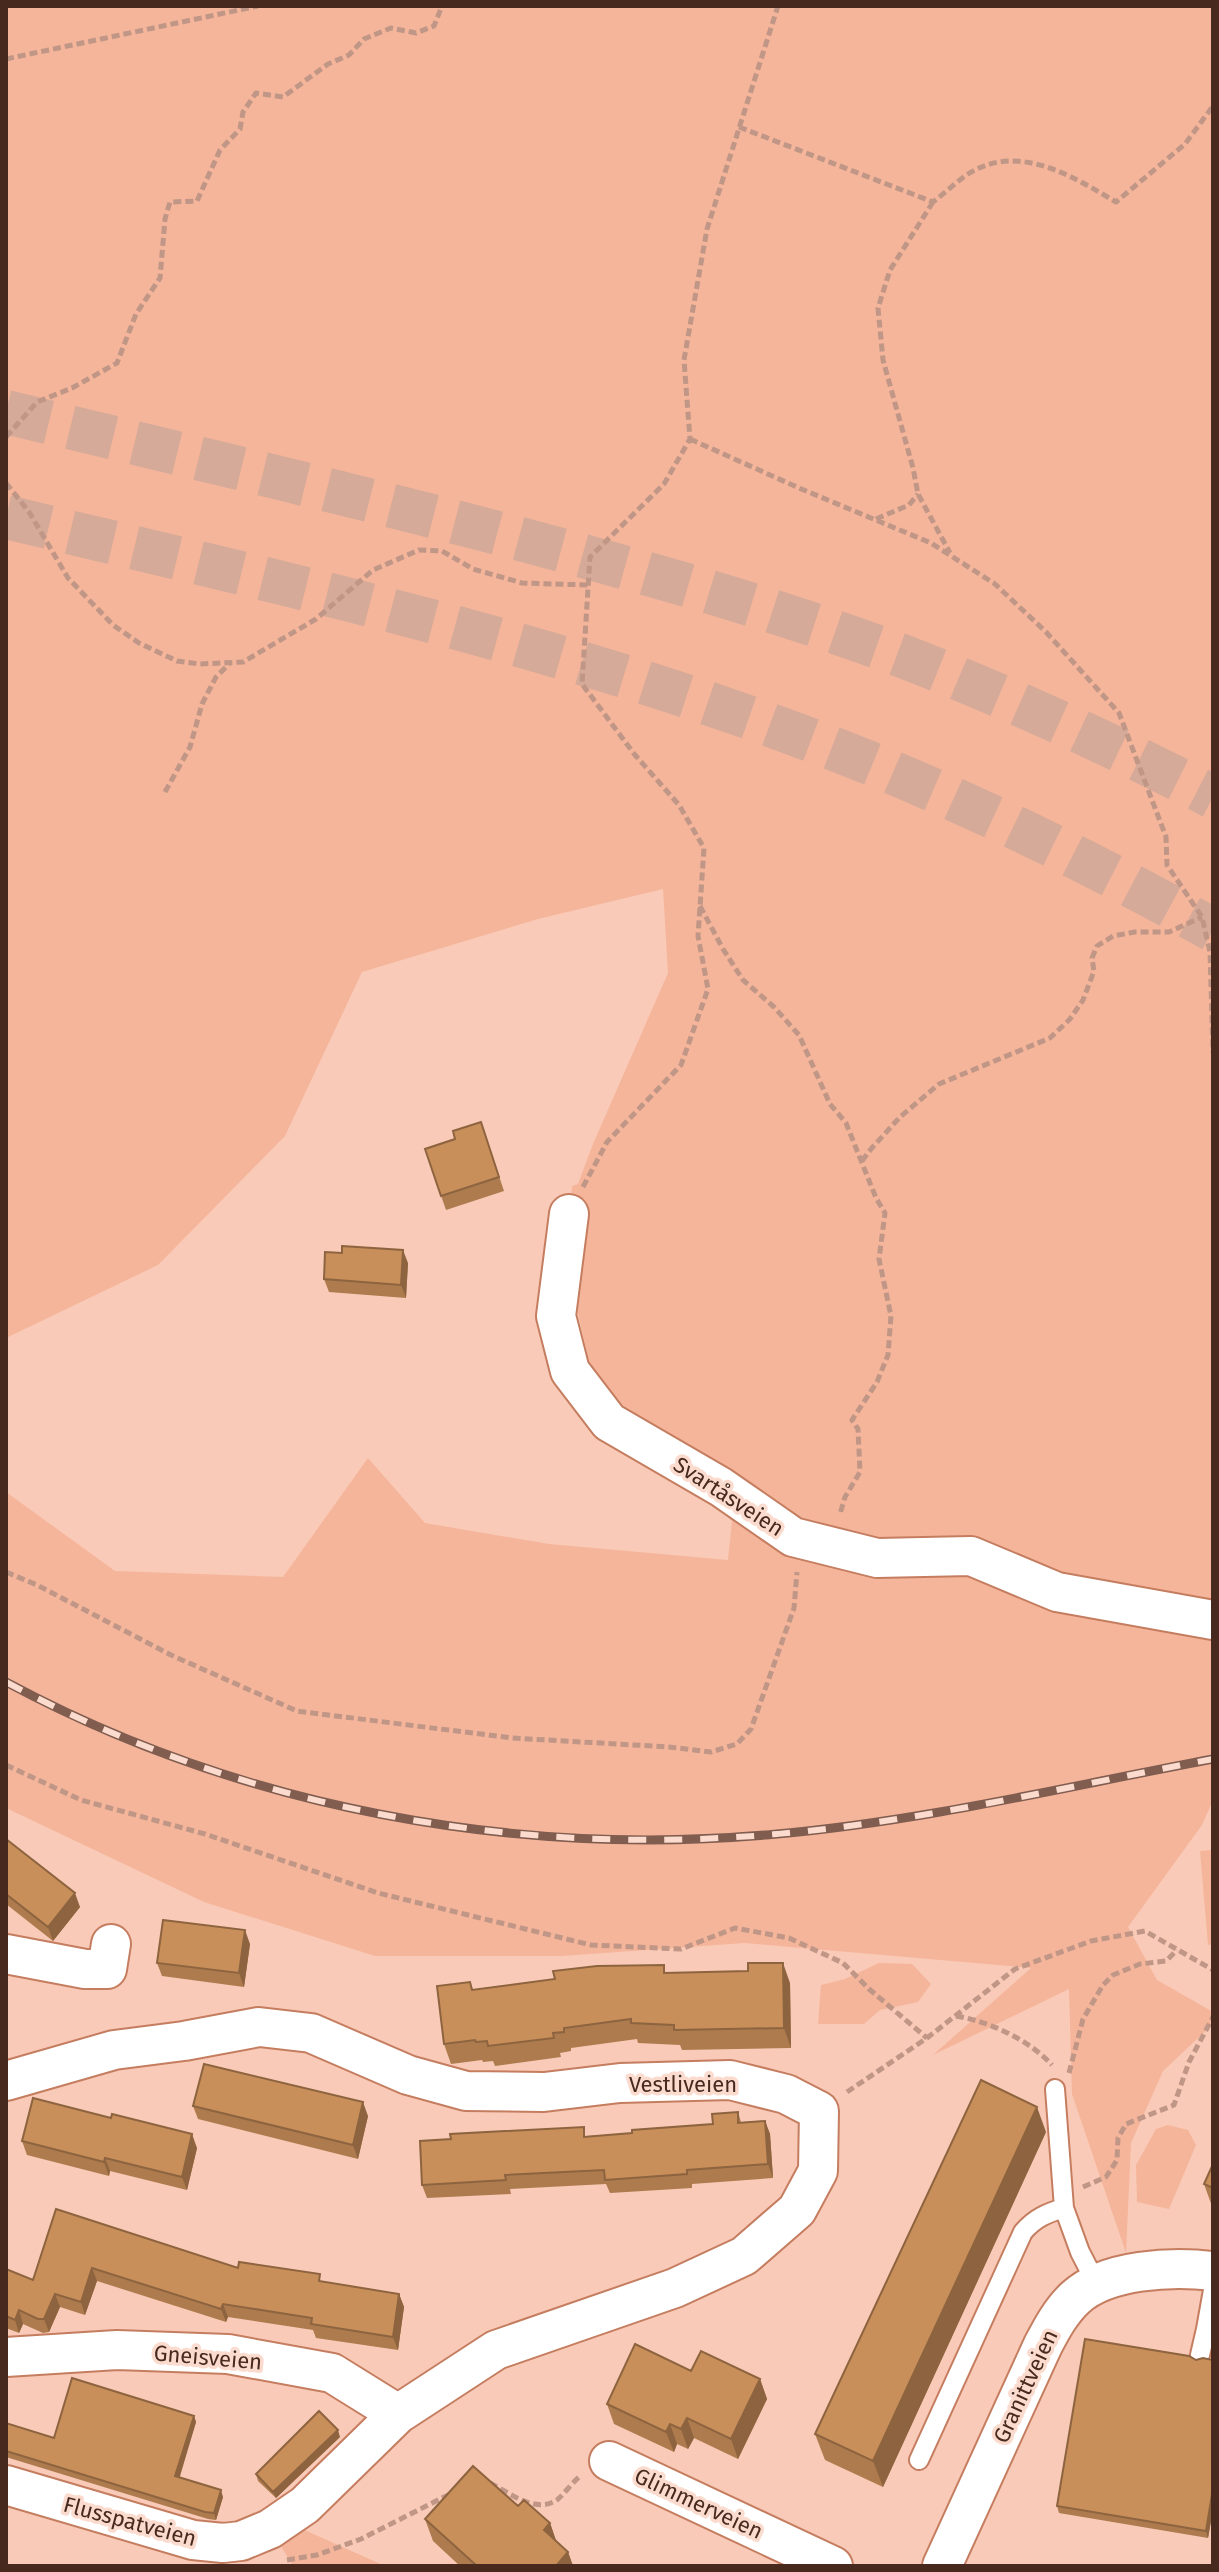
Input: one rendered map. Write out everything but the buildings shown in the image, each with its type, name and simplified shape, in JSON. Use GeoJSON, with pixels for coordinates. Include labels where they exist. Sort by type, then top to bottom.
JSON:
{"type":"FeatureCollection","features":[{"type":"Feature","properties":{"kind":"street","name":"Svartåsveien"},"geometry":{"type":"LineString","coordinates":[[569,1214],[556,1316],[570,1371],[609,1422],[721,1487],[797,1538],[877,1558],[971,1556],[1057,1592],[1213,1620]]}},
{"type":"Feature","properties":{"kind":"street"},"geometry":{"type":"LineString","coordinates":[[6,1954],[85,1969],[107,1969],[111,1944]]}},
{"type":"Feature","properties":{"kind":"street","name":"Vestliveien"},"geometry":{"type":"LineString","coordinates":[[6,2081],[114,2050],[259,2027],[311,2033],[408,2075],[466,2091],[544,2092],[620,2083],[730,2080],[786,2094],[819,2111]]}},
{"type":"Feature","properties":{"kind":"street"},"geometry":{"type":"LineString","coordinates":[[266,2550],[305,2505],[398,2414],[496,2350],[675,2288],[744,2256],[797,2210],[818,2171],[819,2111]]}},
{"type":"Feature","properties":{"kind":"street","name":"Granittveien"},"geometry":{"type":"LineString","coordinates":[[942,2566],[1043,2345],[1058,2317],[1075,2297],[1096,2283],[1126,2275],[1172,2269],[1213,2271]]}},
{"type":"Feature","properties":{"kind":"street","name":"Gneisveien"},"geometry":{"type":"LineString","coordinates":[[6,2357],[117,2350],[228,2354],[332,2373],[398,2414]]}},
{"type":"Feature","properties":{"kind":"street","name":"Glimmerveien"},"geometry":{"type":"LineString","coordinates":[[609,2461],[833,2566]]}},
{"type":"Feature","properties":{"kind":"street","name":"Flusspatveien"},"geometry":{"type":"LineString","coordinates":[[6,2485],[193,2540],[266,2550]]}},
{"type":"Feature","properties":{"kind":"lane"},"geometry":{"type":"LineString","coordinates":[[1055,2089],[1064,2201],[1074,2237],[1096,2283]]}},
{"type":"Feature","properties":{"kind":"lane"},"geometry":{"type":"LineString","coordinates":[[919,2460],[1023,2232],[1031,2222],[1064,2201]]}},
{"type":"Feature","properties":{"kind":"lane"},"geometry":{"type":"LineString","coordinates":[[1200,2355],[1210,2334],[1213,2290]]}},
{"type":"Feature","properties":{"kind":"path"},"geometry":{"type":"LineString","coordinates":[[6,59],[258,6]]}},
{"type":"Feature","properties":{"kind":"path"},"geometry":{"type":"LineString","coordinates":[[6,437],[37,402],[72,388],[117,363],[136,314],[160,278],[165,219],[170,202],[197,201],[220,150],[240,129],[243,112],[256,93],[283,97],[328,64],[349,55],[364,39],[391,28],[416,33],[434,26],[442,6]]}},
{"type":"Feature","properties":{"kind":"path"},"geometry":{"type":"LineString","coordinates":[[569,1214],[607,1142],[681,1065],[708,989],[698,936],[704,848],[679,805],[635,755],[582,684],[588,585],[590,557],[664,484],[690,439],[684,360],[707,229],[778,6]]}},
{"type":"Feature","properties":{"kind":"path"},"geometry":{"type":"LineString","coordinates":[[951,556],[918,494],[883,360],[878,308],[890,270],[933,202],[970,173],[995,162],[1035,162],[1071,176],[1116,202],[1185,144],[1213,106]]}},
{"type":"Feature","properties":{"kind":"path"},"geometry":{"type":"LineString","coordinates":[[739,127],[933,202]]}},
{"type":"Feature","properties":{"kind":"path"},"geometry":{"type":"LineString","coordinates":[[690,439],[931,543],[995,584],[1080,667],[1119,713],[1166,837],[1167,865],[1202,917],[1210,952],[1213,1053]]}},
{"type":"Feature","properties":{"kind":"path"},"geometry":{"type":"LineString","coordinates":[[6,483],[29,512],[68,578],[113,625],[139,643],[177,661],[199,664],[243,662],[316,619],[373,570],[419,550],[442,551],[473,569],[522,583],[588,585]]}},
{"type":"Feature","properties":{"kind":"path"},"geometry":{"type":"LineString","coordinates":[[876,519],[909,505],[918,494]]}},
{"type":"Feature","properties":{"kind":"path"},"geometry":{"type":"LineString","coordinates":[[165,792],[190,747],[202,704],[216,677],[230,663]]}},
{"type":"Feature","properties":{"kind":"path"},"geometry":{"type":"LineString","coordinates":[[6,1572],[171,1655],[297,1711],[512,1738],[711,1752],[737,1744],[751,1729],[794,1608],[797,1538],[826,1528],[838,1520],[845,1497],[860,1472],[858,1429],[852,1420],[877,1382],[888,1355],[891,1316],[879,1259],[885,1213],[846,1123],[830,1104],[799,1035],[774,1007],[743,980],[700,905]]}},
{"type":"Feature","properties":{"kind":"path"},"geometry":{"type":"LineString","coordinates":[[862,1161],[900,1117],[939,1084],[1050,1038],[1070,1019],[1083,1000],[1094,971],[1092,958],[1097,946],[1113,936],[1135,932],[1169,932],[1202,917]]}},
{"type":"Feature","properties":{"kind":"path"},"geometry":{"type":"LineString","coordinates":[[6,1765],[81,1800],[205,1834],[378,1893],[591,1945],[681,1949],[735,1928],[789,1938],[843,1963],[927,2038]]}},
{"type":"Feature","properties":{"kind":"path"},"geometry":{"type":"LineString","coordinates":[[819,2111],[927,2038],[1015,1969],[1091,1941],[1145,1931],[1213,1970]]}},
{"type":"Feature","properties":{"kind":"path"},"geometry":{"type":"LineString","coordinates":[[955,2016],[975,2019],[1031,2045],[1052,2064],[1055,2089],[1068,2080],[1083,2019],[1103,1985],[1113,1975],[1140,1964],[1166,1961],[1177,1950]]}},
{"type":"Feature","properties":{"kind":"path"},"geometry":{"type":"LineString","coordinates":[[1064,2201],[1106,2177],[1117,2160],[1118,2138],[1126,2124],[1174,2105],[1189,2062],[1213,2017]]}},
{"type":"Feature","properties":{"kind":"path"},"geometry":{"type":"LineString","coordinates":[[480,2484],[489,2483],[530,2504],[544,2506],[557,2499],[578,2477],[609,2461]]}},
{"type":"Feature","properties":{"kind":"path"},"geometry":{"type":"LineString","coordinates":[[266,2550],[317,2555],[361,2539],[459,2490]]}},
{"type":"Feature","properties":{"kind":"shaded area"},"geometry":{"type":"Polygon","coordinates":[[[6,6],[1213,6],[1213,1800],[1202,1825],[1128,1927],[1157,1980],[1213,2012],[1213,2024],[1163,2071],[1131,2143],[1126,2253],[1072,2094],[1069,1989],[933,2055],[1031,1968],[745,1943],[562,1956],[375,1956],[204,1902],[6,1808],[6,1492],[115,1571],[283,1577],[368,1458],[425,1523],[549,1544],[728,1560],[732,1521],[597,1396],[566,1261],[572,1186],[578,1184],[668,973],[663,889],[538,919],[362,972],[285,1136],[158,1265],[6,1338],[6,6]]]}},
{"type":"Feature","properties":{"kind":"shaded area"},"geometry":{"type":"Polygon","coordinates":[[[1213,1850],[1213,1944],[1208,1945],[1200,1851],[1213,1850]]]}},
{"type":"Feature","properties":{"kind":"shaded area"},"geometry":{"type":"Polygon","coordinates":[[[879,1963],[912,1964],[931,1984],[918,2002],[880,2010],[864,2024],[818,2024],[821,1985],[845,1979],[879,1963]]]}},
{"type":"Feature","properties":{"kind":"shaded area"},"geometry":{"type":"Polygon","coordinates":[[[1168,2125],[1188,2130],[1196,2145],[1169,2209],[1137,2202],[1136,2165],[1156,2129],[1168,2125]]]}},
{"type":"Feature","properties":{"kind":"shaded area"},"geometry":{"type":"Polygon","coordinates":[[[300,2528],[385,2566],[293,2566],[279,2543],[300,2528]]]}},
{"type":"Feature","properties":{"kind":"tunnel"},"geometry":{"type":"LineString","coordinates":[[6,412],[490,531],[751,604],[854,638],[983,689],[1213,797]]}},
{"type":"Feature","properties":{"kind":"tunnel"},"geometry":{"type":"LineString","coordinates":[[6,517],[406,614],[605,670],[703,702],[800,736],[958,801],[1062,850],[1213,930]]}},
{"type":"Feature","properties":{"kind":"railway"},"geometry":{"type":"LineString","coordinates":[[6,1682],[96,1726],[188,1762],[284,1792],[381,1814],[479,1830],[578,1838],[678,1840],[832,1828],[942,1812],[1213,1759]]}}]}
